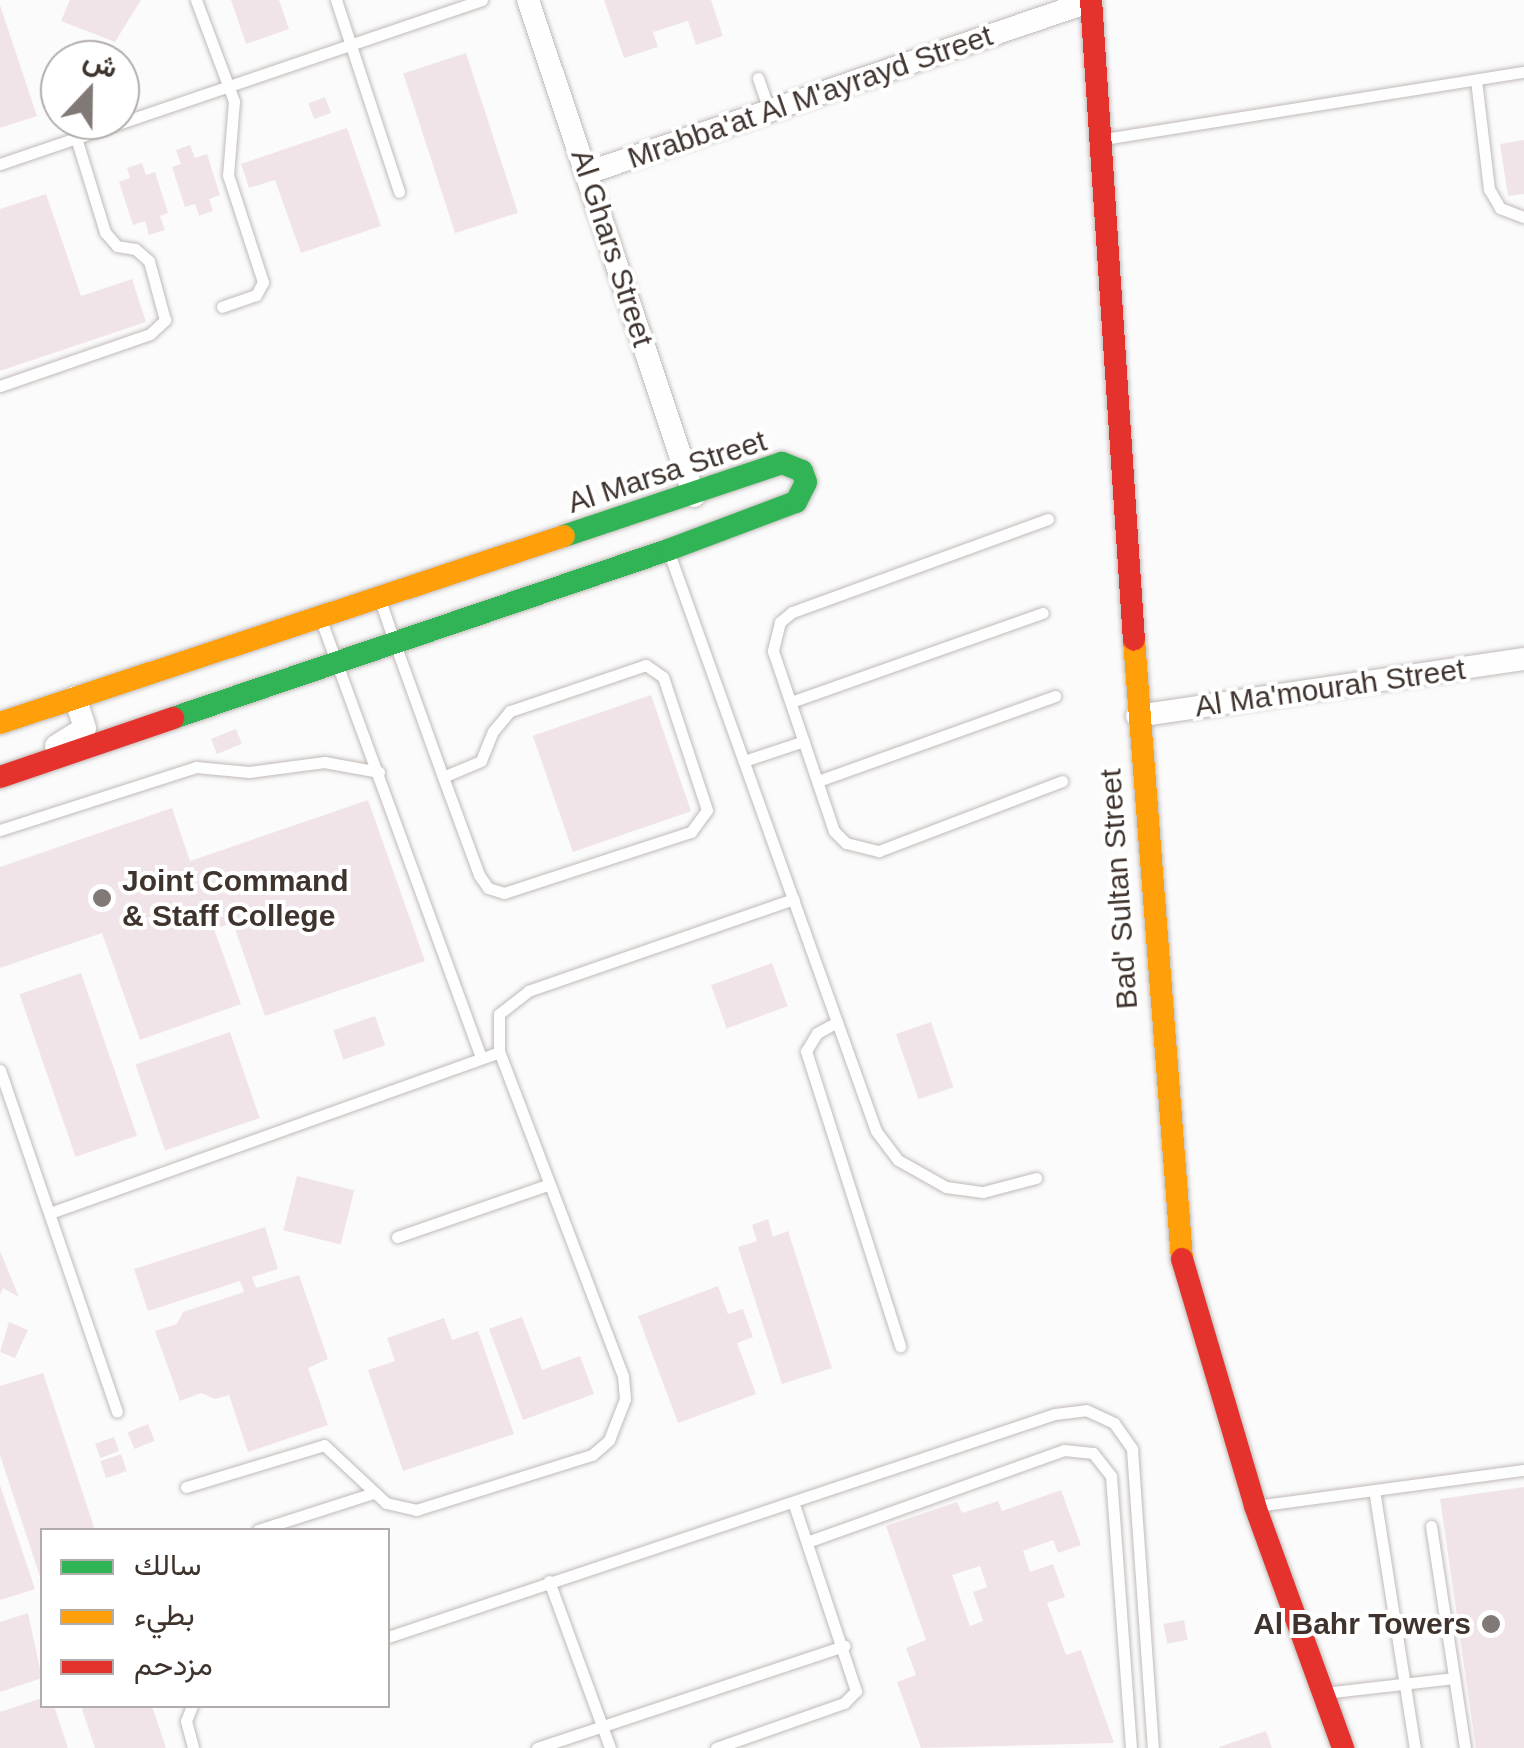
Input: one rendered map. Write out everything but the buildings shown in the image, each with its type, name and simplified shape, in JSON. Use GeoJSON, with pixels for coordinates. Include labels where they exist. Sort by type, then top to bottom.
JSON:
{"type":"FeatureCollection","features":[{"type":"Feature","properties":{"kind":"street","name":"Al Ghars Street"},"geometry":{"type":"LineString","coordinates":[[528,0],[694,496]]}},
{"type":"Feature","properties":{"kind":"street","name":"Mrabba'at Al M'ayrayd Street"},"geometry":{"type":"LineString","coordinates":[[587,173],[1091,0]]}},
{"type":"Feature","properties":{"kind":"street","name":"Bad' Sultan Street"},"geometry":{"type":"LineString","coordinates":[[1091,0],[1136,716],[1174,1222],[1191,1303],[1256,1506],[1344,1748]]}},
{"type":"Feature","properties":{"kind":"street","name":"Al Marsa Street"},"geometry":{"type":"LineString","coordinates":[[0,723],[694,496],[782,463],[794,464],[806,482],[796,502],[668,550],[0,778]]}},
{"type":"Feature","properties":{"kind":"street","name":"Al Ma'mourah Street"},"geometry":{"type":"LineString","coordinates":[[1136,716],[1524,659]]}},
{"type":"Feature","properties":{"kind":"street"},"geometry":{"type":"LineString","coordinates":[[0,764],[82,734],[85,722],[74,698]]}},
{"type":"Feature","properties":{"kind":"lane"},"geometry":{"type":"LineString","coordinates":[[196,0],[228,86],[234,115],[228,175],[263,282],[256,295],[222,307]]}},
{"type":"Feature","properties":{"kind":"lane"},"geometry":{"type":"LineString","coordinates":[[336,0],[399,192]]}},
{"type":"Feature","properties":{"kind":"lane"},"geometry":{"type":"LineString","coordinates":[[140,116],[482,0]]}},
{"type":"Feature","properties":{"kind":"lane"},"geometry":{"type":"LineString","coordinates":[[1100,140],[1524,72]]}},
{"type":"Feature","properties":{"kind":"lane"},"geometry":{"type":"LineString","coordinates":[[758,78],[769,110]]}},
{"type":"Feature","properties":{"kind":"lane"},"geometry":{"type":"LineString","coordinates":[[1476,80],[1489,189],[1500,208],[1524,216]]}},
{"type":"Feature","properties":{"kind":"lane"},"geometry":{"type":"LineString","coordinates":[[0,164],[70,140]]}},
{"type":"Feature","properties":{"kind":"lane"},"geometry":{"type":"LineString","coordinates":[[0,386],[150,334],[165,320],[149,262],[105,232],[77,140]]}},
{"type":"Feature","properties":{"kind":"lane"},"geometry":{"type":"LineString","coordinates":[[1048,519],[792,612],[773,636],[834,831],[846,843],[879,851],[1062,781]]}},
{"type":"Feature","properties":{"kind":"lane"},"geometry":{"type":"LineString","coordinates":[[668,550],[876,1131],[912,1172],[946,1188],[983,1192],[1036,1178]]}},
{"type":"Feature","properties":{"kind":"lane"},"geometry":{"type":"LineString","coordinates":[[379,597],[394,641],[443,776],[482,882],[496,892],[691,832],[707,810],[663,677],[646,664],[510,711],[493,731],[481,761],[443,776]]}},
{"type":"Feature","properties":{"kind":"lane"},"geometry":{"type":"LineString","coordinates":[[791,702],[1043,614]]}},
{"type":"Feature","properties":{"kind":"lane"},"geometry":{"type":"LineString","coordinates":[[320,616],[481,1058]]}},
{"type":"Feature","properties":{"kind":"lane"},"geometry":{"type":"LineString","coordinates":[[818,781],[1055,696]]}},
{"type":"Feature","properties":{"kind":"lane"},"geometry":{"type":"LineString","coordinates":[[744,761],[804,741]]}},
{"type":"Feature","properties":{"kind":"lane"},"geometry":{"type":"LineString","coordinates":[[0,830],[196,766],[249,772],[324,762],[379,772]]}},
{"type":"Feature","properties":{"kind":"lane"},"geometry":{"type":"LineString","coordinates":[[186,1487],[324,1445],[373,1493],[416,1510],[592,1455],[620,1420],[622,1376],[499,1052],[500,1014],[512,1000],[793,900]]}},
{"type":"Feature","properties":{"kind":"lane"},"geometry":{"type":"LineString","coordinates":[[837,1022],[809,1040],[808,1062],[900,1346]]}},
{"type":"Feature","properties":{"kind":"lane"},"geometry":{"type":"LineString","coordinates":[[50,1213],[499,1052]]}},
{"type":"Feature","properties":{"kind":"lane"},"geometry":{"type":"LineString","coordinates":[[0,1070],[117,1412]]}},
{"type":"Feature","properties":{"kind":"lane"},"geometry":{"type":"LineString","coordinates":[[397,1237],[547,1185]]}},
{"type":"Feature","properties":{"kind":"lane"},"geometry":{"type":"LineString","coordinates":[[390,1636],[1054,1414],[1101,1414],[1132,1448],[1153,1748]]}},
{"type":"Feature","properties":{"kind":"lane"},"geometry":{"type":"LineString","coordinates":[[806,1542],[1064,1450],[1083,1450],[1101,1459],[1111,1476],[1131,1748]]}},
{"type":"Feature","properties":{"kind":"lane"},"geometry":{"type":"LineString","coordinates":[[1256,1506],[1524,1470]]}},
{"type":"Feature","properties":{"kind":"lane"},"geometry":{"type":"LineString","coordinates":[[1374,1490],[1415,1748]]}},
{"type":"Feature","properties":{"kind":"lane"},"geometry":{"type":"LineString","coordinates":[[264,1528],[373,1493]]}},
{"type":"Feature","properties":{"kind":"lane"},"geometry":{"type":"LineString","coordinates":[[716,1748],[852,1698],[858,1682],[792,1502]]}},
{"type":"Feature","properties":{"kind":"lane"},"geometry":{"type":"LineString","coordinates":[[1431,1526],[1465,1748]]}},
{"type":"Feature","properties":{"kind":"lane"},"geometry":{"type":"LineString","coordinates":[[549,1582],[610,1748]]}},
{"type":"Feature","properties":{"kind":"lane"},"geometry":{"type":"LineString","coordinates":[[1122,1616],[1144,1613]]}},
{"type":"Feature","properties":{"kind":"lane"},"geometry":{"type":"LineString","coordinates":[[537,1748],[844,1646]]}},
{"type":"Feature","properties":{"kind":"lane"},"geometry":{"type":"LineString","coordinates":[[1324,1693],[1454,1678]]}},
{"type":"Feature","properties":{"kind":"lane"},"geometry":{"type":"LineString","coordinates":[[191,1708],[186,1721],[193,1748]]}},
{"type":"Feature","properties":{"kind":"traffic: fast"},"geometry":{"type":"LineString","coordinates":[[173,718],[668,550],[796,502],[806,482],[802,471],[782,463],[564,536]]}},
{"type":"Feature","properties":{"kind":"traffic: slow"},"geometry":{"type":"LineString","coordinates":[[0,723],[564,536]]}},
{"type":"Feature","properties":{"kind":"traffic: slow"},"geometry":{"type":"LineString","coordinates":[[1134,640],[1182,1259]]}},
{"type":"Feature","properties":{"kind":"traffic: jam"},"geometry":{"type":"LineString","coordinates":[[1091,0],[1134,640]]}},
{"type":"Feature","properties":{"kind":"traffic: jam"},"geometry":{"type":"LineString","coordinates":[[0,777],[173,718]]}},
{"type":"Feature","properties":{"kind":"traffic: jam"},"geometry":{"type":"LineString","coordinates":[[1182,1259],[1255,1506],[1343,1748]]}},
{"type":"Feature","properties":{"kind":"place","name":"Joint Command & Staff College"},"geometry":{"type":"Point","coordinates":[102,898]}},
{"type":"Feature","properties":{"kind":"place","name":"Al Bahr Towers"},"geometry":{"type":"Point","coordinates":[1491,1624]}}]}
